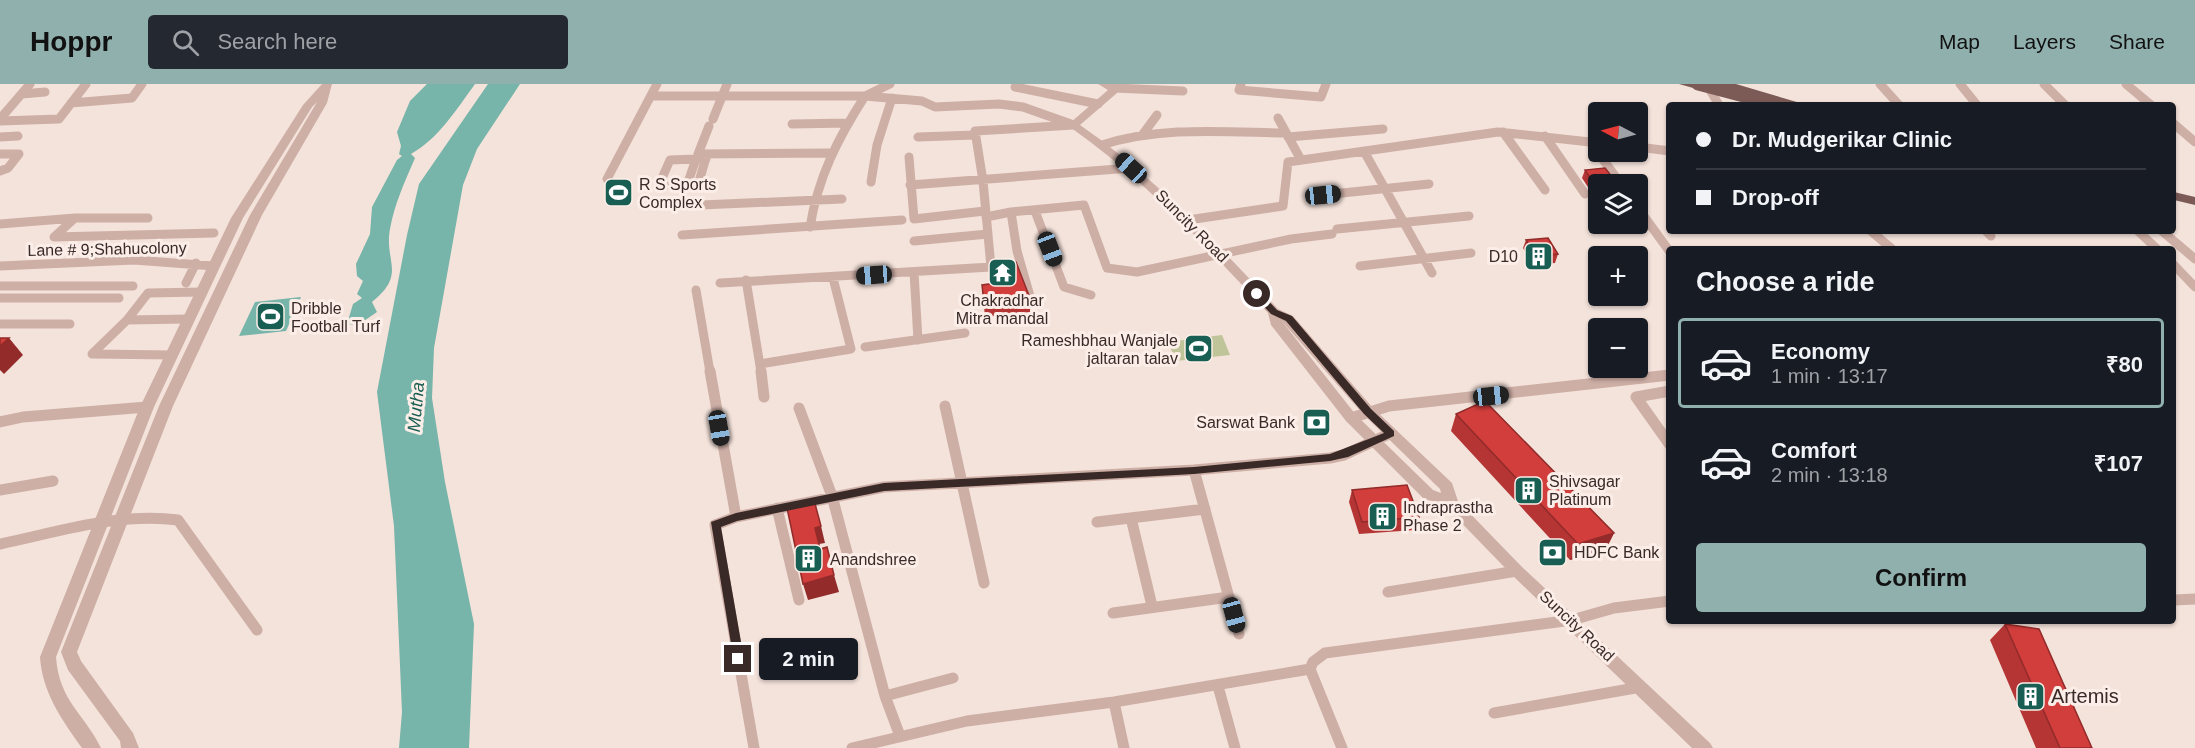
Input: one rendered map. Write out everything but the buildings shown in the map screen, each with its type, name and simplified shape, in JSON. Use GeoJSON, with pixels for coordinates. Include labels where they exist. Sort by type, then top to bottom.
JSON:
{"type":"FeatureCollection","features":[{"type":"Feature","properties":{"kind":"main road"},"geometry":{"type":"LineString","coordinates":[[1685,84],[1711,86],[1773,102]]}},
{"type":"Feature","properties":{"kind":"main road"},"geometry":{"type":"LineString","coordinates":[[1698,84],[1767,102]]}},
{"type":"Feature","properties":{"kind":"main road"},"geometry":{"type":"LineString","coordinates":[[1723,84],[1790,102]]}},
{"type":"Feature","properties":{"kind":"main road"},"geometry":{"type":"LineString","coordinates":[[1711,86],[1755,102]]}},
{"type":"Feature","properties":{"kind":"main road"},"geometry":{"type":"LineString","coordinates":[[2176,198],[2195,203]]}},
{"type":"Feature","properties":{"kind":"street"},"geometry":{"type":"LineString","coordinates":[[30,84],[3,112],[0,120],[59,119],[86,84]]}},
{"type":"Feature","properties":{"kind":"street"},"geometry":{"type":"LineString","coordinates":[[71,103],[132,98],[142,84]]}},
{"type":"Feature","properties":{"kind":"street"},"geometry":{"type":"LineString","coordinates":[[608,179],[657,84]]}},
{"type":"Feature","properties":{"kind":"street"},"geometry":{"type":"LineString","coordinates":[[703,158],[698,154],[727,84]]}},
{"type":"Feature","properties":{"kind":"street"},"geometry":{"type":"LineString","coordinates":[[810,227],[813,200],[829,153],[865,96],[890,84]]}},
{"type":"Feature","properties":{"kind":"street"},"geometry":{"type":"LineString","coordinates":[[1103,84],[1114,88],[1183,92]]}},
{"type":"Feature","properties":{"kind":"street"},"geometry":{"type":"LineString","coordinates":[[1240,84],[1239,90],[1321,97],[1326,84]]}},
{"type":"Feature","properties":{"kind":"street"},"geometry":{"type":"LineString","coordinates":[[1880,84],[1896,102]]}},
{"type":"Feature","properties":{"kind":"street"},"geometry":{"type":"LineString","coordinates":[[1960,84],[1975,102]]}},
{"type":"Feature","properties":{"kind":"street"},"geometry":{"type":"LineString","coordinates":[[2044,84],[2062,102]]}},
{"type":"Feature","properties":{"kind":"street"},"geometry":{"type":"LineString","coordinates":[[2126,84],[2147,102]]}},
{"type":"Feature","properties":{"kind":"street"},"geometry":{"type":"LineString","coordinates":[[1711,86],[1718,102]]}},
{"type":"Feature","properties":{"kind":"street"},"geometry":{"type":"LineString","coordinates":[[93,748],[53,687],[47,663],[147,407],[188,319],[237,218],[308,105],[326,87]]}},
{"type":"Feature","properties":{"kind":"street"},"geometry":{"type":"LineString","coordinates":[[130,748],[126,738],[74,665],[69,652],[166,406],[252,225],[322,103],[326,87]]}},
{"type":"Feature","properties":{"kind":"street"},"geometry":{"type":"LineString","coordinates":[[1015,87],[1098,104]]}},
{"type":"Feature","properties":{"kind":"street"},"geometry":{"type":"LineString","coordinates":[[720,283],[991,267],[983,181],[975,131],[1074,125],[1114,88]]}},
{"type":"Feature","properties":{"kind":"street"},"geometry":{"type":"LineString","coordinates":[[21,94],[45,92]]}},
{"type":"Feature","properties":{"kind":"street","name":"Suncity Road"},"geometry":{"type":"LineString","coordinates":[[651,96],[722,98],[865,96],[922,101],[935,107],[999,104],[1023,107],[1074,125],[1131,168],[1188,220],[1274,312],[1289,319],[1368,411],[1447,487],[1451,503]]}},
{"type":"Feature","properties":{"kind":"street"},"geometry":{"type":"LineString","coordinates":[[871,182],[877,145],[892,98]]}},
{"type":"Feature","properties":{"kind":"street"},"geometry":{"type":"LineString","coordinates":[[1143,134],[1157,115]]}},
{"type":"Feature","properties":{"kind":"street"},"geometry":{"type":"LineString","coordinates":[[1278,118],[1301,160]]}},
{"type":"Feature","properties":{"kind":"street"},"geometry":{"type":"LineString","coordinates":[[792,124],[848,123]]}},
{"type":"Feature","properties":{"kind":"street"},"geometry":{"type":"LineString","coordinates":[[2176,126],[2195,142]]}},
{"type":"Feature","properties":{"kind":"street"},"geometry":{"type":"LineString","coordinates":[[1102,145],[1118,138],[1143,134],[1286,135],[1383,129]]}},
{"type":"Feature","properties":{"kind":"street"},"geometry":{"type":"LineString","coordinates":[[1503,132],[1545,190]]}},
{"type":"Feature","properties":{"kind":"street"},"geometry":{"type":"LineString","coordinates":[[1188,220],[1283,206],[1285,171],[1288,162],[1503,132],[1588,141]]}},
{"type":"Feature","properties":{"kind":"street"},"geometry":{"type":"LineString","coordinates":[[918,137],[975,135]]}},
{"type":"Feature","properties":{"kind":"street"},"geometry":{"type":"LineString","coordinates":[[0,136],[18,136]]}},
{"type":"Feature","properties":{"kind":"street"},"geometry":{"type":"LineString","coordinates":[[1545,136],[1585,194]]}},
{"type":"Feature","properties":{"kind":"street"},"geometry":{"type":"LineString","coordinates":[[1648,148],[1666,150]]}},
{"type":"Feature","properties":{"kind":"street"},"geometry":{"type":"LineString","coordinates":[[703,158],[687,185],[659,185],[670,160],[703,158],[829,153]]}},
{"type":"Feature","properties":{"kind":"street"},"geometry":{"type":"LineString","coordinates":[[1365,153],[1432,273]]}},
{"type":"Feature","properties":{"kind":"street"},"geometry":{"type":"LineString","coordinates":[[0,154],[19,154],[8,168],[0,171]]}},
{"type":"Feature","properties":{"kind":"street"},"geometry":{"type":"LineString","coordinates":[[909,157],[914,219],[1035,211],[1084,205],[1107,267],[1122,272],[1137,272],[1220,253],[1335,232],[1469,216]]}},
{"type":"Feature","properties":{"kind":"street"},"geometry":{"type":"LineString","coordinates":[[689,181],[698,183],[703,158]]}},
{"type":"Feature","properties":{"kind":"street"},"geometry":{"type":"LineString","coordinates":[[910,185],[1131,168]]}},
{"type":"Feature","properties":{"kind":"street"},"geometry":{"type":"LineString","coordinates":[[1323,195],[1429,184]]}},
{"type":"Feature","properties":{"kind":"street"},"geometry":{"type":"LineString","coordinates":[[678,206],[730,206],[842,199]]}},
{"type":"Feature","properties":{"kind":"street"},"geometry":{"type":"LineString","coordinates":[[1035,211],[1064,287],[1090,295]]}},
{"type":"Feature","properties":{"kind":"street"},"geometry":{"type":"LineString","coordinates":[[1011,212],[1017,251],[1030,296]]}},
{"type":"Feature","properties":{"kind":"street"},"geometry":{"type":"LineString","coordinates":[[75,218],[54,237],[214,233]]}},
{"type":"Feature","properties":{"kind":"street"},"geometry":{"type":"LineString","coordinates":[[0,224],[32,224],[75,218],[148,218]]}},
{"type":"Feature","properties":{"kind":"street"},"geometry":{"type":"LineString","coordinates":[[682,235],[902,220]]}},
{"type":"Feature","properties":{"kind":"street"},"geometry":{"type":"LineString","coordinates":[[1648,222],[1666,246]]}},
{"type":"Feature","properties":{"kind":"street"},"geometry":{"type":"LineString","coordinates":[[914,241],[988,234]]}},
{"type":"Feature","properties":{"kind":"street"},"geometry":{"type":"LineString","coordinates":[[1874,234],[1888,246]]}},
{"type":"Feature","properties":{"kind":"street"},"geometry":{"type":"LineString","coordinates":[[2141,234],[2154,246]]}},
{"type":"Feature","properties":{"kind":"street"},"geometry":{"type":"LineString","coordinates":[[2166,234],[2195,259]]}},
{"type":"Feature","properties":{"kind":"street"},"geometry":{"type":"LineString","coordinates":[[1360,266],[1471,253]]}},
{"type":"Feature","properties":{"kind":"street","name":"Lane # 9;Shahucolony"},"geometry":{"type":"LineString","coordinates":[[0,266],[124,261],[196,263],[214,266]]}},
{"type":"Feature","properties":{"kind":"street"},"geometry":{"type":"LineString","coordinates":[[186,283],[196,263]]}},
{"type":"Feature","properties":{"kind":"street"},"geometry":{"type":"LineString","coordinates":[[2176,268],[2195,287]]}},
{"type":"Feature","properties":{"kind":"street"},"geometry":{"type":"LineString","coordinates":[[914,272],[918,340]]}},
{"type":"Feature","properties":{"kind":"street"},"geometry":{"type":"LineString","coordinates":[[760,364],[851,349],[833,278]]}},
{"type":"Feature","properties":{"kind":"street"},"geometry":{"type":"LineString","coordinates":[[746,280],[764,397]]}},
{"type":"Feature","properties":{"kind":"street"},"geometry":{"type":"LineString","coordinates":[[0,286],[133,286]]}},
{"type":"Feature","properties":{"kind":"street"},"geometry":{"type":"LineString","coordinates":[[696,290],[736,517]]}},
{"type":"Feature","properties":{"kind":"street"},"geometry":{"type":"LineString","coordinates":[[172,354],[92,354],[127,320],[148,293],[202,292]]}},
{"type":"Feature","properties":{"kind":"street"},"geometry":{"type":"LineString","coordinates":[[0,298],[119,298]]}},
{"type":"Feature","properties":{"kind":"street","name":"Suncity Road"},"geometry":{"type":"LineString","coordinates":[[1274,312],[1275,322],[1351,418],[1428,494],[1451,503],[1517,571],[1572,620],[1704,748]]}},
{"type":"Feature","properties":{"kind":"street"},"geometry":{"type":"LineString","coordinates":[[127,320],[188,319]]}},
{"type":"Feature","properties":{"kind":"street"},"geometry":{"type":"LineString","coordinates":[[0,324],[70,324]]}},
{"type":"Feature","properties":{"kind":"street"},"geometry":{"type":"LineString","coordinates":[[865,347],[965,333]]}},
{"type":"Feature","properties":{"kind":"street"},"geometry":{"type":"LineString","coordinates":[[1351,418],[1389,406],[1666,375]]}},
{"type":"Feature","properties":{"kind":"street"},"geometry":{"type":"LineString","coordinates":[[1666,392],[1636,397],[1666,439]]}},
{"type":"Feature","properties":{"kind":"street"},"geometry":{"type":"LineString","coordinates":[[945,406],[960,458],[962,484],[984,583]]}},
{"type":"Feature","properties":{"kind":"street"},"geometry":{"type":"LineString","coordinates":[[0,422],[147,407]]}},
{"type":"Feature","properties":{"kind":"street"},"geometry":{"type":"LineString","coordinates":[[800,408],[832,496],[885,696],[900,736]]}},
{"type":"Feature","properties":{"kind":"street"},"geometry":{"type":"LineString","coordinates":[[754,748],[715,525],[736,517],[884,487],[1194,470],[1330,458],[1391,434]]}},
{"type":"Feature","properties":{"kind":"street"},"geometry":{"type":"LineString","coordinates":[[1194,470],[1239,634]]}},
{"type":"Feature","properties":{"kind":"street"},"geometry":{"type":"LineString","coordinates":[[0,490],[53,481]]}},
{"type":"Feature","properties":{"kind":"street"},"geometry":{"type":"LineString","coordinates":[[777,508],[798,600]]}},
{"type":"Feature","properties":{"kind":"street"},"geometry":{"type":"LineString","coordinates":[[1097,522],[1205,509]]}},
{"type":"Feature","properties":{"kind":"street"},"geometry":{"type":"LineString","coordinates":[[0,544],[100,525],[158,517],[178,520],[257,630]]}},
{"type":"Feature","properties":{"kind":"street"},"geometry":{"type":"LineString","coordinates":[[1131,518],[1152,606]]}},
{"type":"Feature","properties":{"kind":"street"},"geometry":{"type":"LineString","coordinates":[[1388,592],[1517,571]]}},
{"type":"Feature","properties":{"kind":"street"},"geometry":{"type":"LineString","coordinates":[[1113,613],[1228,597]]}},
{"type":"Feature","properties":{"kind":"street"},"geometry":{"type":"LineString","coordinates":[[2176,600],[2195,599]]}},
{"type":"Feature","properties":{"kind":"street"},"geometry":{"type":"LineString","coordinates":[[852,748],[967,722],[1218,686],[1310,669],[1318,658],[1333,651],[1572,620],[1614,608],[1666,602]]}},
{"type":"Feature","properties":{"kind":"street"},"geometry":{"type":"LineString","coordinates":[[1310,669],[1342,748]]}},
{"type":"Feature","properties":{"kind":"street"},"geometry":{"type":"LineString","coordinates":[[885,696],[954,678]]}},
{"type":"Feature","properties":{"kind":"street"},"geometry":{"type":"LineString","coordinates":[[1218,686],[1235,748]]}},
{"type":"Feature","properties":{"kind":"street"},"geometry":{"type":"LineString","coordinates":[[1494,712],[1641,687]]}},
{"type":"Feature","properties":{"kind":"street"},"geometry":{"type":"LineString","coordinates":[[1114,702],[1124,748]]}},
{"type":"Feature","properties":{"kind":"green space","name":"Rameshbhau Wanjale jaltaran talav"},"geometry":{"type":"Polygon","coordinates":[[[1222,335],[1230,355],[1176,361],[1168,342],[1222,335]]]}},
{"type":"Feature","properties":{"kind":"water"},"geometry":{"type":"Polygon","coordinates":[[[427,84],[475,84],[439,132],[411,154],[415,158],[397,202],[390,229],[392,267],[389,283],[372,302],[377,312],[358,325],[347,324],[353,304],[362,298],[357,294],[363,281],[357,276],[356,264],[370,234],[372,207],[397,160],[402,156],[399,154],[401,146],[397,132],[410,101],[427,84]]]}},
{"type":"Feature","properties":{"kind":"water","name":"Mutha"},"geometry":{"type":"Polygon","coordinates":[[[488,84],[520,84],[477,149],[463,185],[434,348],[432,398],[445,482],[474,624],[469,748],[399,748],[402,712],[394,526],[377,392],[419,184],[488,84]]]}},
{"type":"Feature","properties":{"kind":"water","name":"Dribble Football Turf"},"geometry":{"type":"Polygon","coordinates":[[[301,297],[286,331],[239,336],[255,302],[301,297]]]}},
{"type":"Feature","properties":{"kind":"place","name":"R S Sports Complex"},"geometry":{"type":"Point","coordinates":[618,193]}},
{"type":"Feature","properties":{"kind":"place","name":"D10"},"geometry":{"type":"Point","coordinates":[1539,256]}},
{"type":"Feature","properties":{"kind":"place","name":"Chakradhar Mitra mandal"},"geometry":{"type":"Point","coordinates":[1002,272]}},
{"type":"Feature","properties":{"kind":"place","name":"Dribble Football Turf"},"geometry":{"type":"Point","coordinates":[270,317]}},
{"type":"Feature","properties":{"kind":"place","name":"Rameshbhau Wanjale jaltaran talav"},"geometry":{"type":"Point","coordinates":[1199,349]}},
{"type":"Feature","properties":{"kind":"place","name":"Sarswat Bank"},"geometry":{"type":"Point","coordinates":[1316,422]}},
{"type":"Feature","properties":{"kind":"place","name":"Shivsagar Platinum"},"geometry":{"type":"Point","coordinates":[1528,490]}},
{"type":"Feature","properties":{"kind":"place","name":"Indraprastha Phase 2"},"geometry":{"type":"Point","coordinates":[1382,516]}},
{"type":"Feature","properties":{"kind":"place","name":"HDFC Bank"},"geometry":{"type":"Point","coordinates":[1553,552]}},
{"type":"Feature","properties":{"kind":"place","name":"Anandshree"},"geometry":{"type":"Point","coordinates":[809,559]}},
{"type":"Feature","properties":{"kind":"place","name":"Artemis"},"geometry":{"type":"Point","coordinates":[2030,696]}},
{"type":"Feature","properties":{"kind":"route"},"geometry":{"type":"LineString","coordinates":[[738,659],[715,525],[736,517],[884,487],[1194,470],[1330,458],[1391,434],[1368,411],[1289,319],[1274,312],[1257,294]]}}]}
